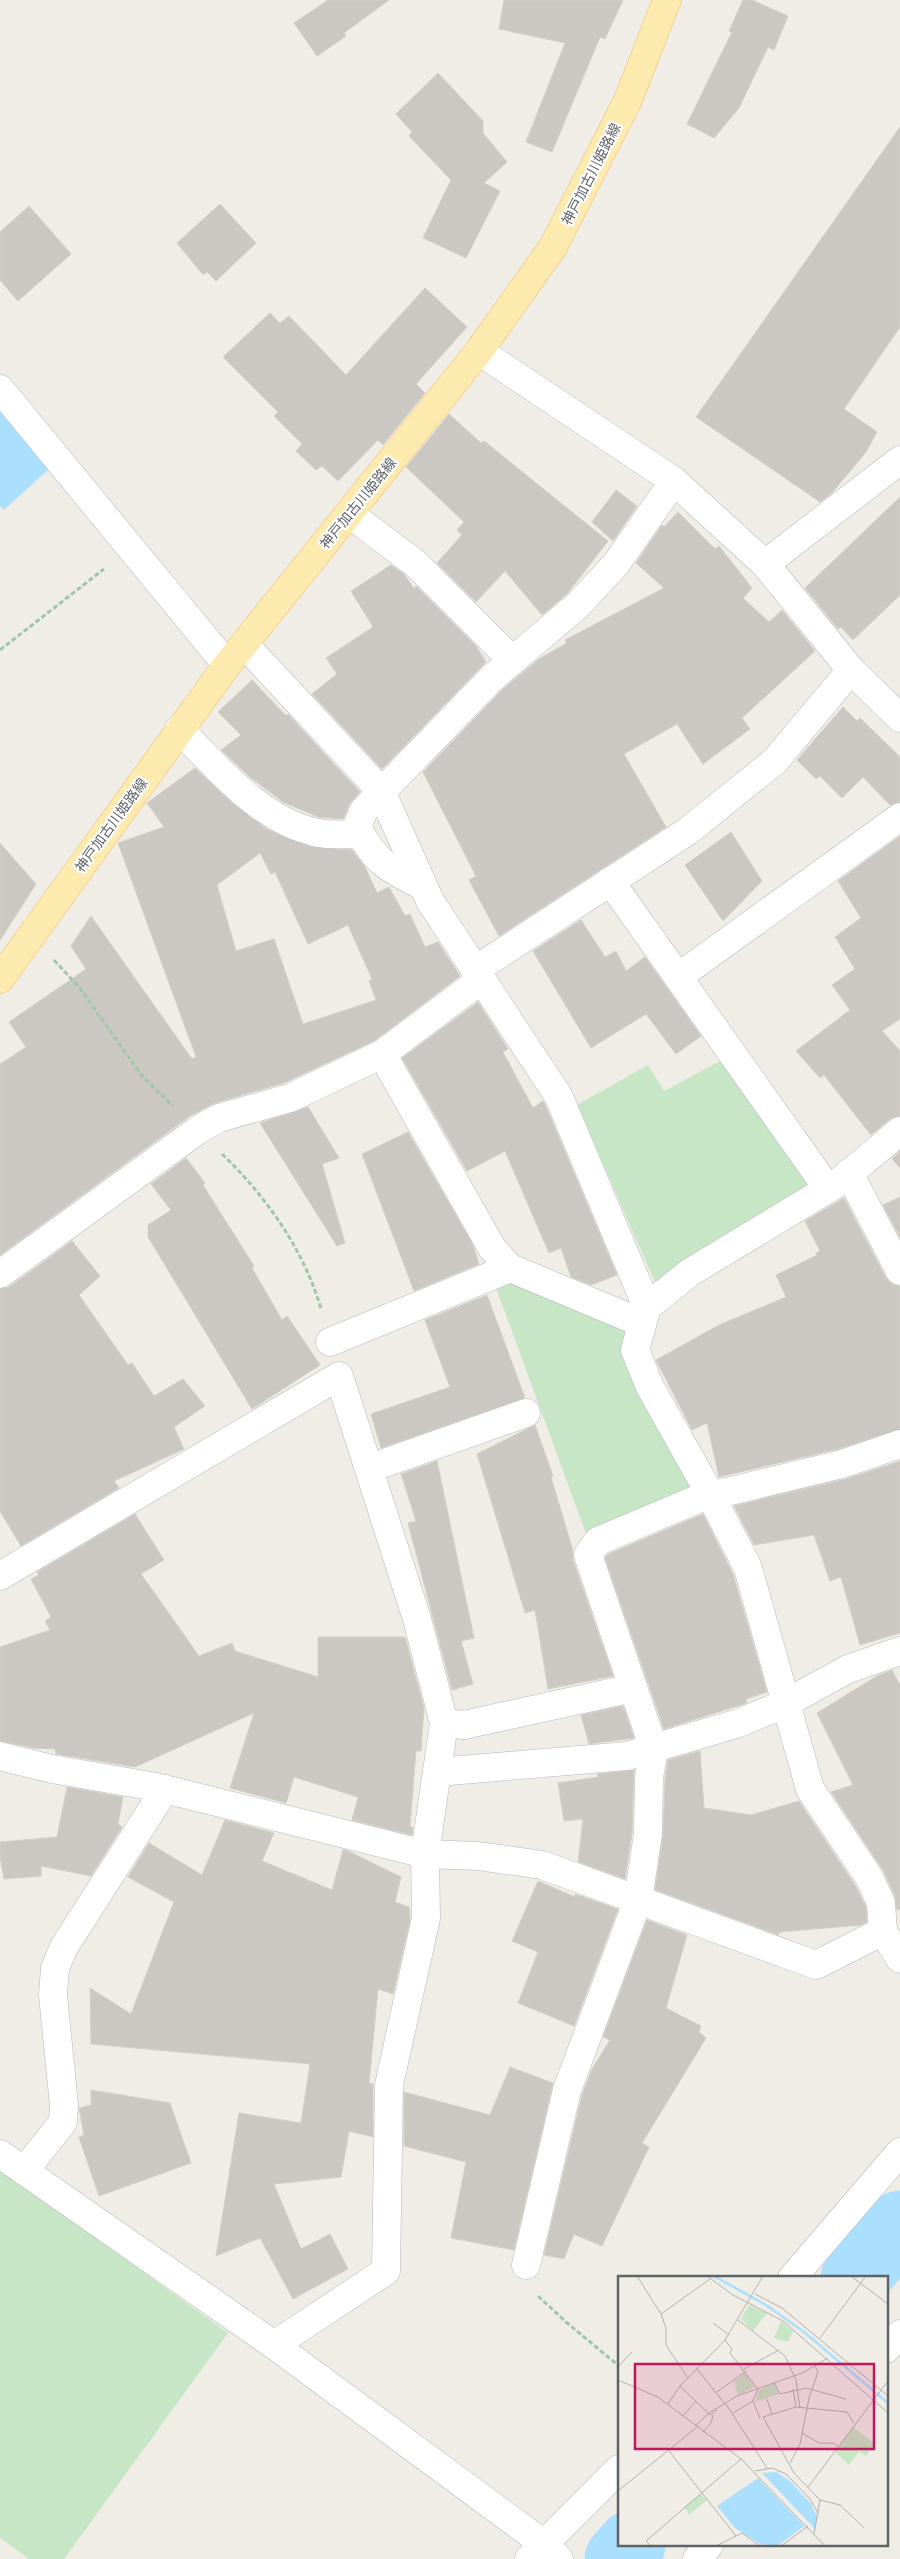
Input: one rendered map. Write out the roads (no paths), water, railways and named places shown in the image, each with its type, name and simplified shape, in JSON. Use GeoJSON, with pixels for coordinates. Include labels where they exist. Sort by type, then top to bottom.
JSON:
{"type":"FeatureCollection","features":[{"type":"Feature","properties":{"kind":"main road","name":"神戸加古川姫路線"},"geometry":{"type":"LineString","coordinates":[[0,979],[179,729],[479,351],[553,247],[628,100],[667,0]]}},
{"type":"Feature","properties":{"kind":"street"},"geometry":{"type":"LineString","coordinates":[[479,351],[674,481],[766,564],[851,670],[900,718]]}},
{"type":"Feature","properties":{"kind":"street"},"geometry":{"type":"LineString","coordinates":[[0,389],[131,548],[236,655],[381,792],[430,901],[559,1098],[645,1315]]}},
{"type":"Feature","properties":{"kind":"street"},"geometry":{"type":"LineString","coordinates":[[766,564],[900,460]]}},
{"type":"Feature","properties":{"kind":"street"},"geometry":{"type":"LineString","coordinates":[[423,886],[391,870],[365,844],[357,826],[364,810],[512,660],[578,606],[616,564],[674,481]]}},
{"type":"Feature","properties":{"kind":"street"},"geometry":{"type":"LineString","coordinates":[[350,514],[416,564],[512,660]]}},
{"type":"Feature","properties":{"kind":"street"},"geometry":{"type":"LineString","coordinates":[[0,1274],[198,1130],[219,1118],[290,1098],[382,1054],[478,974],[610,881],[688,831],[775,761],[851,670]]}},
{"type":"Feature","properties":{"kind":"street"},"geometry":{"type":"LineString","coordinates":[[179,729],[235,785],[278,820],[316,833],[360,834]]}},
{"type":"Feature","properties":{"kind":"street"},"geometry":{"type":"LineString","coordinates":[[678,977],[900,817]]}},
{"type":"Feature","properties":{"kind":"street"},"geometry":{"type":"LineString","coordinates":[[610,881],[678,977],[839,1181],[900,1271]]}},
{"type":"Feature","properties":{"kind":"street"},"geometry":{"type":"LineString","coordinates":[[382,1054],[492,1248],[510,1268],[645,1315]]}},
{"type":"Feature","properties":{"kind":"street"},"geometry":{"type":"LineString","coordinates":[[900,1131],[839,1181],[688,1274],[645,1315],[635,1350],[650,1386],[710,1494],[748,1568],[810,1789],[869,1878],[881,1903],[883,1931],[900,1959]]}},
{"type":"Feature","properties":{"kind":"street"},"geometry":{"type":"LineString","coordinates":[[330,1342],[510,1268]]}},
{"type":"Feature","properties":{"kind":"street"},"geometry":{"type":"LineString","coordinates":[[0,1576],[339,1376],[417,1619],[444,1723],[425,1854],[426,1918],[389,2085],[386,2271],[274,2345]]}},
{"type":"Feature","properties":{"kind":"street"},"geometry":{"type":"LineString","coordinates":[[370,1468],[526,1413]]}},
{"type":"Feature","properties":{"kind":"street"},"geometry":{"type":"LineString","coordinates":[[526,2265],[567,2090],[638,1900],[648,1834],[650,1777],[654,1748],[588,1555],[598,1541],[710,1494],[731,1491],[842,1464],[900,1444]]}},
{"type":"Feature","properties":{"kind":"street"},"geometry":{"type":"LineString","coordinates":[[437,1772],[627,1756],[738,1723],[786,1703],[848,1669],[900,1651]]}},
{"type":"Feature","properties":{"kind":"street"},"geometry":{"type":"LineString","coordinates":[[444,1723],[464,1725],[633,1688]]}},
{"type":"Feature","properties":{"kind":"street"},"geometry":{"type":"LineString","coordinates":[[0,1756],[52,1769],[165,1789],[425,1854],[478,1856],[542,1865],[816,1965],[883,1931]]}},
{"type":"Feature","properties":{"kind":"street"},"geometry":{"type":"LineString","coordinates":[[24,2171],[49,2142],[62,2122],[64,2105],[53,1995],[56,1968],[64,1947],[165,1789]]}},
{"type":"Feature","properties":{"kind":"street"},"geometry":{"type":"LineString","coordinates":[[794,2276],[900,2152]]}},
{"type":"Feature","properties":{"kind":"street"},"geometry":{"type":"LineString","coordinates":[[0,2154],[274,2345],[520,2529],[544,2554],[618,2470]]}},
{"type":"Feature","properties":{"kind":"street"},"geometry":{"type":"LineString","coordinates":[[888,2347],[900,2334]]}},
{"type":"Feature","properties":{"kind":"street"},"geometry":{"type":"LineString","coordinates":[[697,2559],[708,2546]]}},
{"type":"Feature","properties":{"kind":"water"},"geometry":{"type":"Polygon","coordinates":[[[0,402],[51,467],[4,510],[0,506],[0,402]]]}},
{"type":"Feature","properties":{"kind":"waterway"},"geometry":{"type":"LineString","coordinates":[[857,2276],[900,2225]]}},
{"type":"Feature","properties":{"kind":"waterway"},"geometry":{"type":"LineString","coordinates":[[619,2559],[630,2546]]}}]}
